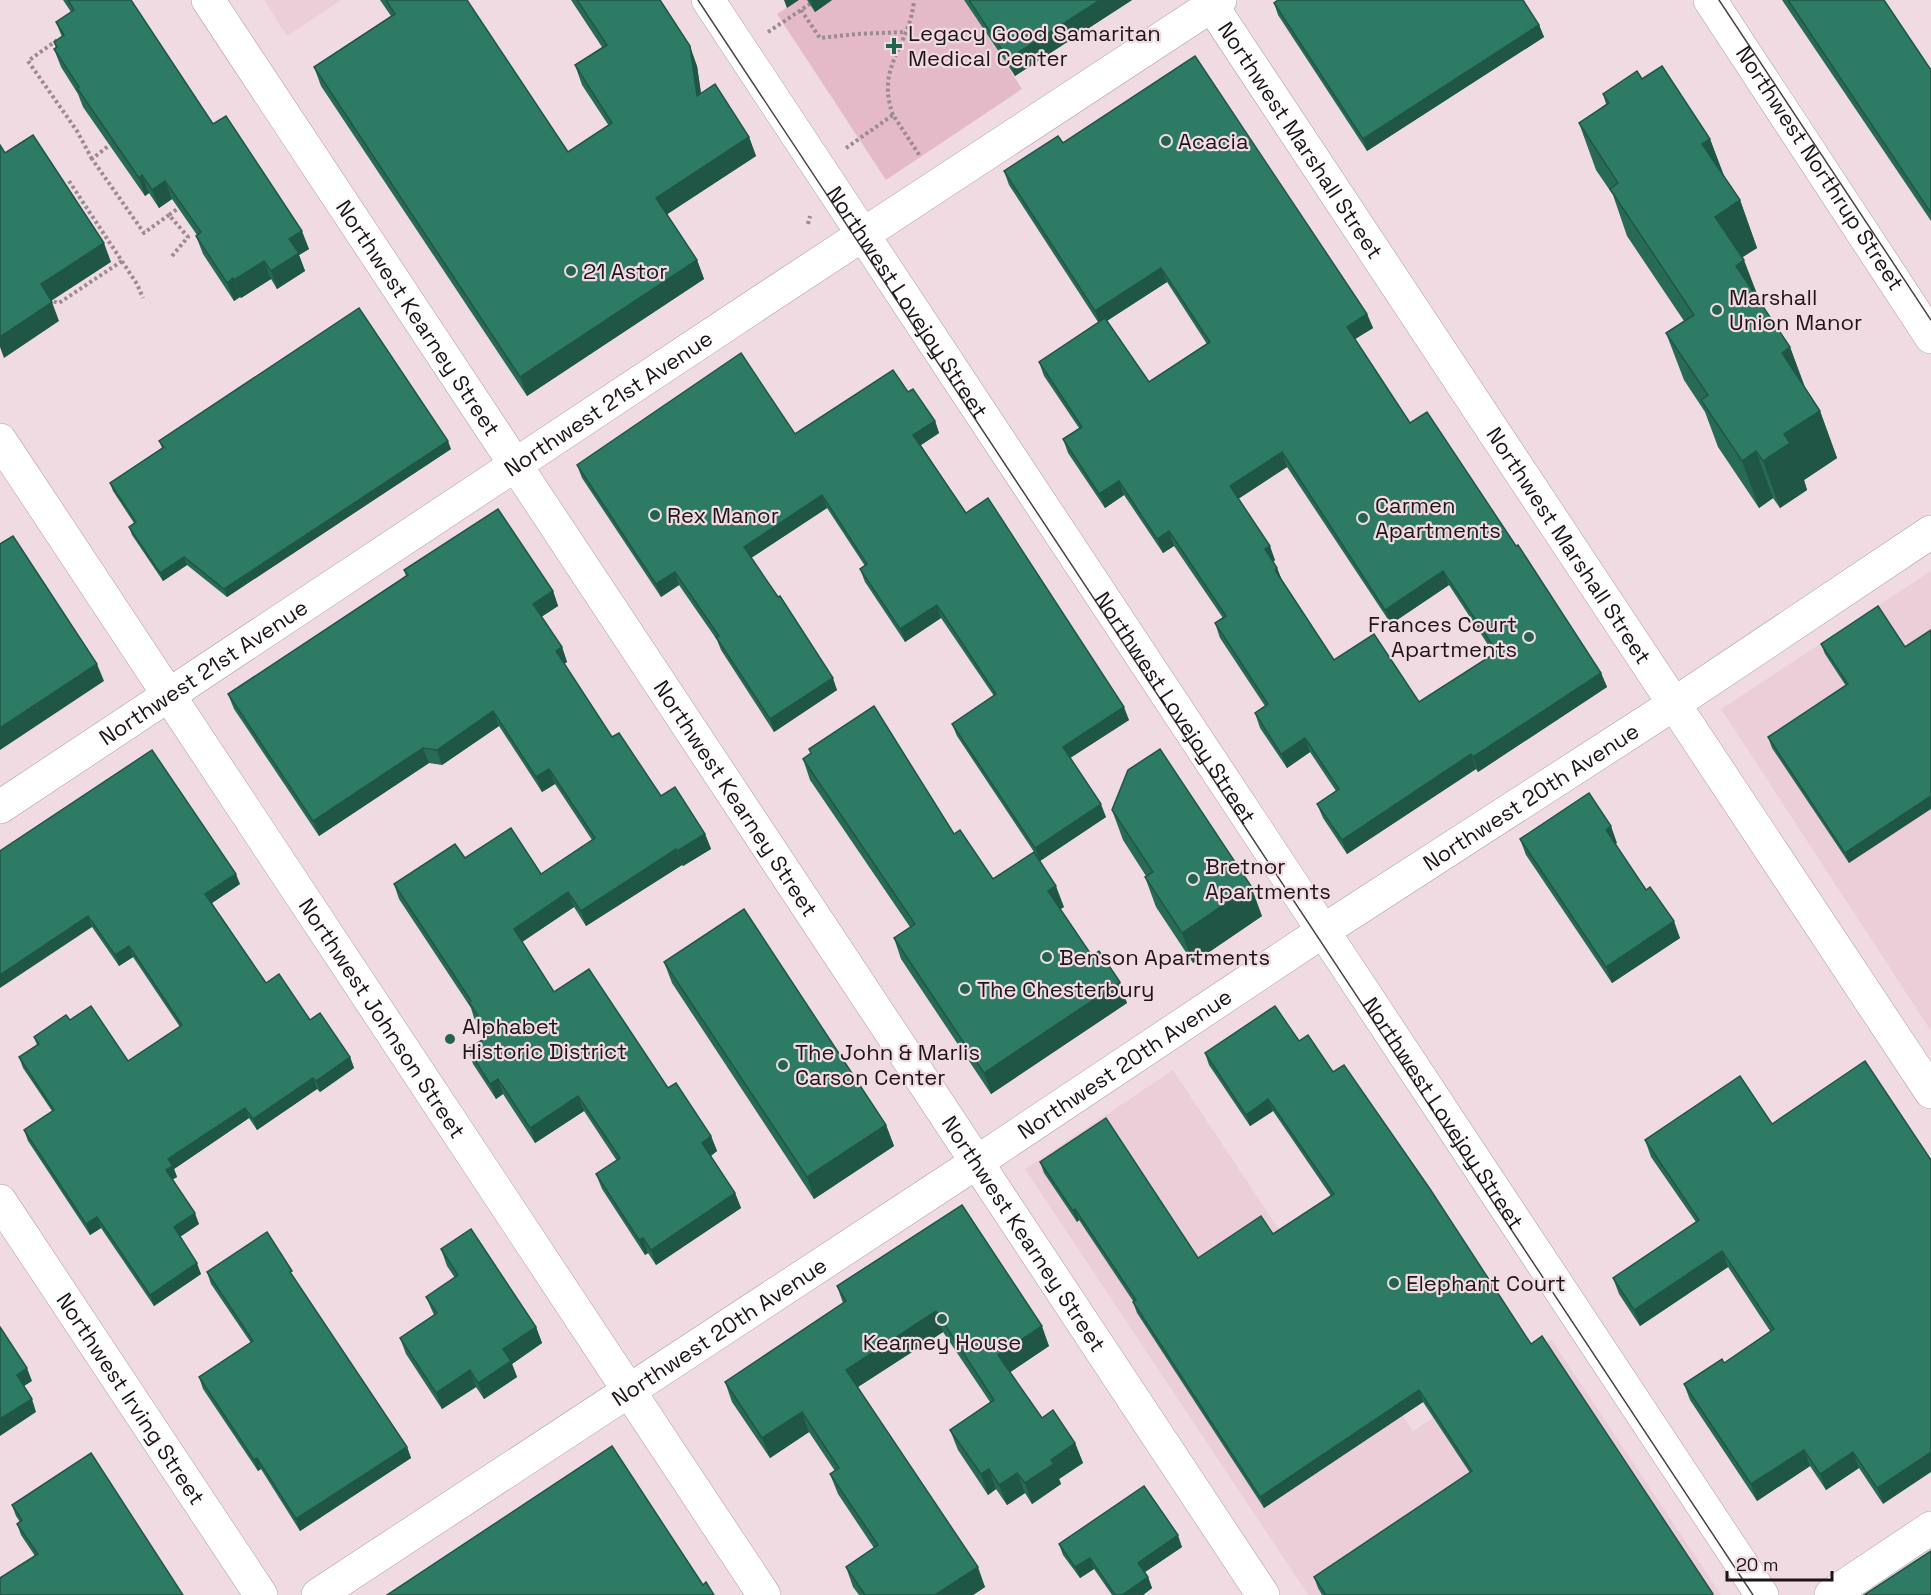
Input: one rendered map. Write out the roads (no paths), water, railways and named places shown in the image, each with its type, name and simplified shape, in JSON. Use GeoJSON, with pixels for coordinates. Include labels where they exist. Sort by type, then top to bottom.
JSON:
{"type":"FeatureCollection","features":[{"type":"Feature","properties":{"kind":"street","name":"Northwest Kearney Street"},"geometry":{"type":"LineString","coordinates":[[208,0],[1263,1595]]}},
{"type":"Feature","properties":{"kind":"street","name":"Northwest Lovejoy Street"},"geometry":{"type":"LineString","coordinates":[[708,0],[1762,1595]]}},
{"type":"Feature","properties":{"kind":"street","name":"Northwest Northrup Street"},"geometry":{"type":"LineString","coordinates":[[1710,0],[1931,337]]}},
{"type":"Feature","properties":{"kind":"street","name":"Northwest 21st Avenue"},"geometry":{"type":"LineString","coordinates":[[0,807],[1213,2]]}},
{"type":"Feature","properties":{"kind":"street","name":"Northwest Marshall Street"},"geometry":{"type":"LineString","coordinates":[[1213,2],[1931,1092]]}},
{"type":"Feature","properties":{"kind":"street","name":"Northwest Johnson Street"},"geometry":{"type":"LineString","coordinates":[[0,440],[764,1595]]}},
{"type":"Feature","properties":{"kind":"street","name":"Northwest 20th Avenue"},"geometry":{"type":"LineString","coordinates":[[318,1595],[977,1162],[1323,931],[1674,704],[1931,532]]}},
{"type":"Feature","properties":{"kind":"street","name":"Northwest Irving Street"},"geometry":{"type":"LineString","coordinates":[[0,1201],[261,1595]]}},
{"type":"Feature","properties":{"kind":"street"},"geometry":{"type":"LineString","coordinates":[[1831,1595],[1931,1528]]}},
{"type":"Feature","properties":{"kind":"tram line"},"geometry":{"type":"LineString","coordinates":[[698,0],[1753,1595]]}},
{"type":"Feature","properties":{"kind":"tram line"},"geometry":{"type":"LineString","coordinates":[[1719,0],[1931,320]]}},
{"type":"Feature","properties":{"kind":"place","name":"Legacy Good Samaritan Medical Center"},"geometry":{"type":"Point","coordinates":[894,46]}},
{"type":"Feature","properties":{"kind":"place","name":"Acacia"},"geometry":{"type":"Point","coordinates":[1166,141]}},
{"type":"Feature","properties":{"kind":"place","name":"21 Astor"},"geometry":{"type":"Point","coordinates":[571,271]}},
{"type":"Feature","properties":{"kind":"place","name":"Marshall Union Manor"},"geometry":{"type":"Point","coordinates":[1717,310]}},
{"type":"Feature","properties":{"kind":"place","name":"Rex Manor"},"geometry":{"type":"Point","coordinates":[655,515]}},
{"type":"Feature","properties":{"kind":"place","name":"Carmen Apartments"},"geometry":{"type":"Point","coordinates":[1363,518]}},
{"type":"Feature","properties":{"kind":"place","name":"Frances Court Apartments"},"geometry":{"type":"Point","coordinates":[1529,637]}},
{"type":"Feature","properties":{"kind":"place","name":"Bretnor Apartments"},"geometry":{"type":"Point","coordinates":[1193,879]}},
{"type":"Feature","properties":{"kind":"place","name":"Benson Apartments"},"geometry":{"type":"Point","coordinates":[1047,957]}},
{"type":"Feature","properties":{"kind":"place","name":"The Chesterbury"},"geometry":{"type":"Point","coordinates":[965,989]}},
{"type":"Feature","properties":{"kind":"place","name":"Alphabet Historic District"},"geometry":{"type":"Point","coordinates":[450,1039]}},
{"type":"Feature","properties":{"kind":"place","name":"The John & Marlis Carson Center"},"geometry":{"type":"Point","coordinates":[783,1065]}},
{"type":"Feature","properties":{"kind":"place","name":"Elephant Court"},"geometry":{"type":"Point","coordinates":[1394,1283]}},
{"type":"Feature","properties":{"kind":"place","name":"Kearney House"},"geometry":{"type":"Point","coordinates":[942,1319]}}]}
